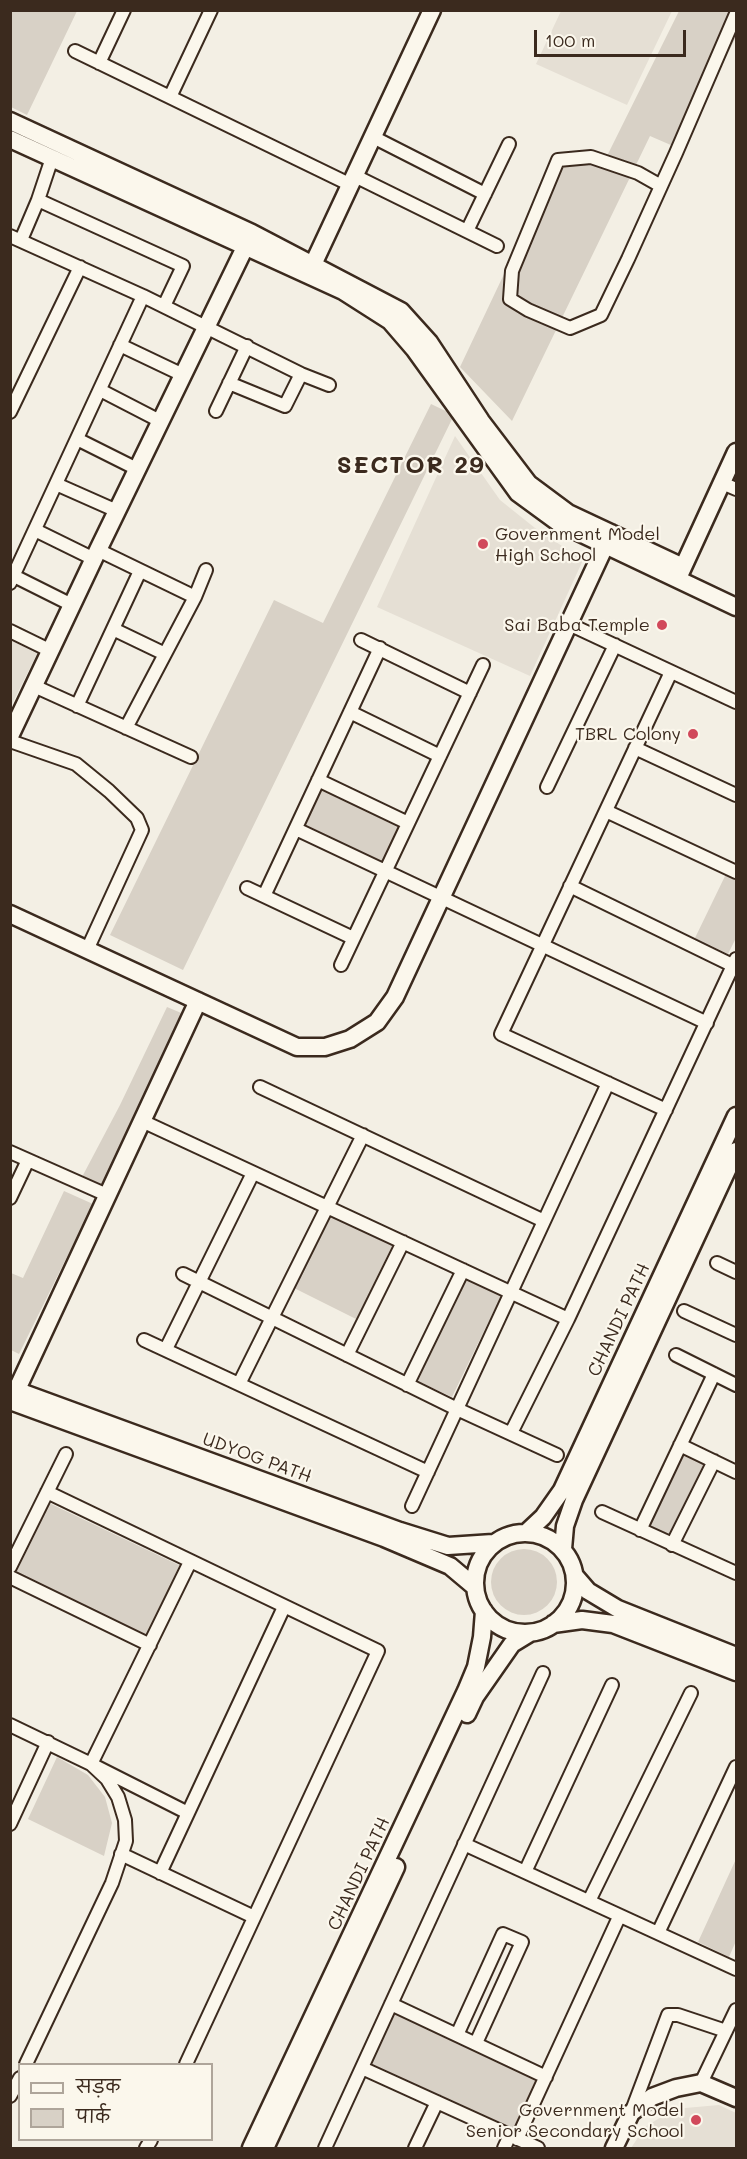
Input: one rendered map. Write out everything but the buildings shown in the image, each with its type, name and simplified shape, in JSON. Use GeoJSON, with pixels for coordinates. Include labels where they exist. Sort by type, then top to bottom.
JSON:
{"type":"FeatureCollection","features":[{"type":"Feature","properties":{"kind":"main road"},"geometry":{"type":"LineString","coordinates":[[311,270],[432,10]]}},
{"type":"Feature","properties":{"kind":"main road"},"geometry":{"type":"LineString","coordinates":[[10,121],[249,240],[401,311],[429,342],[481,421],[529,484],[608,539],[680,573],[736,607]]}},
{"type":"Feature","properties":{"kind":"main road"},"geometry":{"type":"LineString","coordinates":[[10,139],[249,240]]}},
{"type":"Feature","properties":{"kind":"main road"},"geometry":{"type":"LineString","coordinates":[[11,734],[249,240]]}},
{"type":"Feature","properties":{"kind":"main road"},"geometry":{"type":"LineString","coordinates":[[680,573],[729,486],[736,452]]}},
{"type":"Feature","properties":{"kind":"main road"},"geometry":{"type":"LineString","coordinates":[[10,914],[297,1047],[325,1047],[350,1039],[377,1022],[395,997],[608,539]]}},
{"type":"Feature","properties":{"kind":"main road"},"geometry":{"type":"LineString","coordinates":[[12,1395],[198,1001]]}},
{"type":"Feature","properties":{"kind":"main road","name":"CHANDI PATH"},"geometry":{"type":"LineString","coordinates":[[527,1532],[543,1517],[562,1490],[736,1116]]}},
{"type":"Feature","properties":{"kind":"main road","name":"CHANDI PATH"},"geometry":{"type":"LineString","coordinates":[[563,1549],[565,1526],[574,1500],[736,1151]]}},
{"type":"Feature","properties":{"kind":"main road","name":"UDYOG PATH"},"geometry":{"type":"LineString","coordinates":[[12,1395],[448,1546],[494,1544]]}},
{"type":"Feature","properties":{"kind":"main road","name":"UDYOG PATH"},"geometry":{"type":"LineString","coordinates":[[12,1395],[384,1538],[450,1566],[475,1587]]}},
{"type":"Feature","properties":{"kind":"main road"},"geometry":{"type":"LineString","coordinates":[[736,1656],[618,1609],[588,1591],[575,1576],[563,1549],[555,1542],[534,1533],[512,1534],[494,1544],[482,1556],[476,1570],[475,1587],[484,1611],[498,1625],[514,1632],[530,1633],[553,1624],[582,1620],[613,1624],[736,1671]]}},
{"type":"Feature","properties":{"kind":"main road"},"geometry":{"type":"LineString","coordinates":[[553,1624],[568,1609],[574,1596],[575,1576]]}},
{"type":"Feature","properties":{"kind":"main road","name":"CHANDI PATH"},"geometry":{"type":"LineString","coordinates":[[251,2148],[466,1691],[476,1667],[484,1611]]}},
{"type":"Feature","properties":{"kind":"main road","name":"CHANDI PATH"},"geometry":{"type":"LineString","coordinates":[[265,2148],[475,1697],[512,1644],[530,1633]]}},
{"type":"Feature","properties":{"kind":"main road"},"geometry":{"type":"LineString","coordinates":[[615,2148],[631,2113],[652,2097],[701,2082],[736,2098]]}},
{"type":"Feature","properties":{"kind":"street"},"geometry":{"type":"LineString","coordinates":[[99,63],[124,10]]}},
{"type":"Feature","properties":{"kind":"street"},"geometry":{"type":"LineString","coordinates":[[170,97],[211,10]]}},
{"type":"Feature","properties":{"kind":"street"},"geometry":{"type":"LineString","coordinates":[[661,186],[638,173],[591,157],[558,160],[512,271],[510,299],[528,310],[570,328],[602,315],[661,186],[736,14]]}},
{"type":"Feature","properties":{"kind":"street"},"geometry":{"type":"LineString","coordinates":[[75,51],[170,97],[497,246]]}},
{"type":"Feature","properties":{"kind":"street"},"geometry":{"type":"LineString","coordinates":[[373,137],[485,194]]}},
{"type":"Feature","properties":{"kind":"street"},"geometry":{"type":"LineString","coordinates":[[467,231],[509,144]]}},
{"type":"Feature","properties":{"kind":"street"},"geometry":{"type":"LineString","coordinates":[[10,251],[38,200],[52,158]]}},
{"type":"Feature","properties":{"kind":"street"},"geometry":{"type":"LineString","coordinates":[[38,200],[183,266],[164,306]]}},
{"type":"Feature","properties":{"kind":"street"},"geometry":{"type":"LineString","coordinates":[[16,238],[207,326],[301,374],[329,385]]}},
{"type":"Feature","properties":{"kind":"street"},"geometry":{"type":"LineString","coordinates":[[10,412],[80,267]]}},
{"type":"Feature","properties":{"kind":"street"},"geometry":{"type":"LineString","coordinates":[[72,605],[12,579],[143,296]]}},
{"type":"Feature","properties":{"kind":"street"},"geometry":{"type":"LineString","coordinates":[[120,345],[183,375]]}},
{"type":"Feature","properties":{"kind":"street"},"geometry":{"type":"LineString","coordinates":[[216,411],[247,346]]}},
{"type":"Feature","properties":{"kind":"street"},"geometry":{"type":"LineString","coordinates":[[229,383],[285,406],[301,374]]}},
{"type":"Feature","properties":{"kind":"street"},"geometry":{"type":"LineString","coordinates":[[100,390],[160,421]]}},
{"type":"Feature","properties":{"kind":"street"},"geometry":{"type":"LineString","coordinates":[[77,439],[137,470]]}},
{"type":"Feature","properties":{"kind":"street"},"geometry":{"type":"LineString","coordinates":[[56,484],[117,511]]}},
{"type":"Feature","properties":{"kind":"street"},"geometry":{"type":"LineString","coordinates":[[35,530],[140,571],[195,597]]}},
{"type":"Feature","properties":{"kind":"street"},"geometry":{"type":"LineString","coordinates":[[126,728],[195,597],[206,570]]}},
{"type":"Feature","properties":{"kind":"street"},"geometry":{"type":"LineString","coordinates":[[77,706],[140,571]]}},
{"type":"Feature","properties":{"kind":"street"},"geometry":{"type":"LineString","coordinates":[[569,624],[736,702]]}},
{"type":"Feature","properties":{"kind":"street"},"geometry":{"type":"LineString","coordinates":[[113,630],[165,654]]}},
{"type":"Feature","properties":{"kind":"street"},"geometry":{"type":"LineString","coordinates":[[10,631],[51,651]]}},
{"type":"Feature","properties":{"kind":"street"},"geometry":{"type":"LineString","coordinates":[[361,640],[470,693]]}},
{"type":"Feature","properties":{"kind":"street"},"geometry":{"type":"LineString","coordinates":[[547,787],[615,645]]}},
{"type":"Feature","properties":{"kind":"street"},"geometry":{"type":"LineString","coordinates":[[264,896],[380,648]]}},
{"type":"Feature","properties":{"kind":"street"},"geometry":{"type":"LineString","coordinates":[[341,965],[483,665]]}},
{"type":"Feature","properties":{"kind":"street"},"geometry":{"type":"LineString","coordinates":[[666,1110],[501,1034],[671,672]]}},
{"type":"Feature","properties":{"kind":"street"},"geometry":{"type":"LineString","coordinates":[[34,687],[191,757]]}},
{"type":"Feature","properties":{"kind":"street"},"geometry":{"type":"LineString","coordinates":[[350,712],[440,756]]}},
{"type":"Feature","properties":{"kind":"street"},"geometry":{"type":"LineString","coordinates":[[11,734],[76,764],[137,818],[141,830],[87,950]]}},
{"type":"Feature","properties":{"kind":"street"},"geometry":{"type":"LineString","coordinates":[[635,748],[736,795]]}},
{"type":"Feature","properties":{"kind":"street"},"geometry":{"type":"LineString","coordinates":[[318,780],[408,823]]}},
{"type":"Feature","properties":{"kind":"street"},"geometry":{"type":"LineString","coordinates":[[606,811],[736,872]]}},
{"type":"Feature","properties":{"kind":"street"},"geometry":{"type":"LineString","coordinates":[[296,829],[707,1023]]}},
{"type":"Feature","properties":{"kind":"street"},"geometry":{"type":"LineString","coordinates":[[510,1433],[568,1319],[735,962],[570,886]]}},
{"type":"Feature","properties":{"kind":"street"},"geometry":{"type":"LineString","coordinates":[[247,888],[353,938]]}},
{"type":"Feature","properties":{"kind":"street"},"geometry":{"type":"LineString","coordinates":[[412,1506],[608,1083]]}},
{"type":"Feature","properties":{"kind":"street"},"geometry":{"type":"LineString","coordinates":[[260,1087],[544,1221]]}},
{"type":"Feature","properties":{"kind":"street"},"geometry":{"type":"LineString","coordinates":[[142,1121],[568,1319]]}},
{"type":"Feature","properties":{"kind":"street"},"geometry":{"type":"LineString","coordinates":[[239,1384],[363,1136]]}},
{"type":"Feature","properties":{"kind":"street"},"geometry":{"type":"LineString","coordinates":[[10,1152],[107,1195]]}},
{"type":"Feature","properties":{"kind":"street"},"geometry":{"type":"LineString","coordinates":[[10,1198],[28,1160]]}},
{"type":"Feature","properties":{"kind":"street"},"geometry":{"type":"LineString","coordinates":[[165,1349],[254,1173]]}},
{"type":"Feature","properties":{"kind":"street"},"geometry":{"type":"LineString","coordinates":[[347,1355],[403,1242]]}},
{"type":"Feature","properties":{"kind":"street"},"geometry":{"type":"LineString","coordinates":[[717,1263],[736,1272]]}},
{"type":"Feature","properties":{"kind":"street"},"geometry":{"type":"LineString","coordinates":[[407,1385],[463,1270]]}},
{"type":"Feature","properties":{"kind":"street"},"geometry":{"type":"LineString","coordinates":[[183,1274],[407,1385],[557,1455]]}},
{"type":"Feature","properties":{"kind":"street"},"geometry":{"type":"LineString","coordinates":[[684,1311],[736,1335]]}},
{"type":"Feature","properties":{"kind":"street"},"geometry":{"type":"LineString","coordinates":[[144,1340],[428,1472]]}},
{"type":"Feature","properties":{"kind":"street"},"geometry":{"type":"LineString","coordinates":[[676,1355],[736,1385]]}},
{"type":"Feature","properties":{"kind":"street"},"geometry":{"type":"LineString","coordinates":[[640,1530],[714,1374]]}},
{"type":"Feature","properties":{"kind":"street"},"geometry":{"type":"LineString","coordinates":[[680,1445],[736,1472]]}},
{"type":"Feature","properties":{"kind":"street"},"geometry":{"type":"LineString","coordinates":[[10,1567],[66,1454]]}},
{"type":"Feature","properties":{"kind":"street"},"geometry":{"type":"LineString","coordinates":[[672,1545],[714,1461]]}},
{"type":"Feature","properties":{"kind":"street"},"geometry":{"type":"LineString","coordinates":[[47,1492],[378,1651],[186,2063]]}},
{"type":"Feature","properties":{"kind":"street"},"geometry":{"type":"LineString","coordinates":[[602,1512],[733,1572],[736,1557]]}},
{"type":"Feature","properties":{"kind":"street"},"geometry":{"type":"LineString","coordinates":[[91,1764],[190,1562]]}},
{"type":"Feature","properties":{"kind":"street"},"geometry":{"type":"LineString","coordinates":[[10,1577],[150,1645]]}},
{"type":"Feature","properties":{"kind":"street"},"geometry":{"type":"LineString","coordinates":[[160,1873],[284,1607]]}},
{"type":"Feature","properties":{"kind":"street"},"geometry":{"type":"LineString","coordinates":[[325,2148],[543,1673]]}},
{"type":"Feature","properties":{"kind":"street"},"geometry":{"type":"LineString","coordinates":[[525,1872],[612,1685]]}},
{"type":"Feature","properties":{"kind":"street"},"geometry":{"type":"LineString","coordinates":[[589,1901],[691,1693]]}},
{"type":"Feature","properties":{"kind":"street"},"geometry":{"type":"LineString","coordinates":[[10,1725],[188,1813]]}},
{"type":"Feature","properties":{"kind":"street"},"geometry":{"type":"LineString","coordinates":[[10,1824],[48,1742]]}},
{"type":"Feature","properties":{"kind":"street"},"geometry":{"type":"LineString","coordinates":[[26,2063],[112,1883],[126,1841],[123,1809],[107,1779],[91,1764]]}},
{"type":"Feature","properties":{"kind":"street"},"geometry":{"type":"LineString","coordinates":[[658,1933],[736,1767]]}},
{"type":"Feature","properties":{"kind":"street"},"geometry":{"type":"LineString","coordinates":[[464,1844],[736,1969]]}},
{"type":"Feature","properties":{"kind":"street"},"geometry":{"type":"LineString","coordinates":[[121,1854],[254,1917]]}},
{"type":"Feature","properties":{"kind":"street"},"geometry":{"type":"LineString","coordinates":[[504,2148],[513,2137],[546,2077],[619,1917]]}},
{"type":"Feature","properties":{"kind":"street"},"geometry":{"type":"LineString","coordinates":[[456,2035],[503,1934],[522,1942],[476,2043]]}},
{"type":"Feature","properties":{"kind":"street"},"geometry":{"type":"LineString","coordinates":[[391,2004],[546,2077]]}},
{"type":"Feature","properties":{"kind":"street"},"geometry":{"type":"LineString","coordinates":[[701,2082],[736,2010]]}},
{"type":"Feature","properties":{"kind":"street"},"geometry":{"type":"LineString","coordinates":[[631,2113],[668,2014],[678,2015],[726,2031]]}},
{"type":"Feature","properties":{"kind":"street"},"geometry":{"type":"LineString","coordinates":[[362,2068],[538,2148]]}},
{"type":"Feature","properties":{"kind":"street"},"geometry":{"type":"LineString","coordinates":[[10,2096],[18,2080]]}},
{"type":"Feature","properties":{"kind":"street"},"geometry":{"type":"LineString","coordinates":[[415,2148],[436,2102]]}},
{"type":"Feature","properties":{"kind":"shaded area"},"geometry":{"type":"Polygon","coordinates":[[[561,11],[672,11],[627,105],[536,64],[561,11]]]}},
{"type":"Feature","properties":{"kind":"shaded area","name":"Government Model High School"},"geometry":{"type":"Polygon","coordinates":[[[455,436],[500,500],[535,528],[583,560],[530,676],[377,607],[455,436]]]}},
{"type":"Feature","properties":{"kind":"shaded area"},"geometry":{"type":"Polygon","coordinates":[[[11,637],[39,650],[11,706],[11,637]]]}},
{"type":"Feature","properties":{"kind":"shaded area","name":"Government Model Senior Secondary School"},"geometry":{"type":"Polygon","coordinates":[[[719,2105],[736,2113],[736,2148],[631,2148],[645,2127],[674,2109],[719,2105]]]}},
{"type":"Feature","properties":{"kind":"green space"},"geometry":{"type":"Polygon","coordinates":[[[10,11],[77,11],[27,115],[11,107],[10,11]]]}},
{"type":"Feature","properties":{"kind":"green space"},"geometry":{"type":"Polygon","coordinates":[[[679,11],[736,11],[736,37],[680,149],[650,136],[512,421],[460,367],[558,160],[607,156],[679,11]]]}},
{"type":"Feature","properties":{"kind":"green space"},"geometry":{"type":"Polygon","coordinates":[[[431,404],[454,415],[183,970],[110,935],[274,600],[323,623],[431,404]]]}},
{"type":"Feature","properties":{"kind":"green space"},"geometry":{"type":"Polygon","coordinates":[[[322,788],[403,826],[385,864],[304,825],[322,788]]]}},
{"type":"Feature","properties":{"kind":"green space"},"geometry":{"type":"Polygon","coordinates":[[[726,874],[736,879],[736,938],[728,954],[695,938],[726,874]]]}},
{"type":"Feature","properties":{"kind":"green space"},"geometry":{"type":"Polygon","coordinates":[[[167,1007],[186,1015],[104,1187],[82,1177],[167,1007]]]}},
{"type":"Feature","properties":{"kind":"green space"},"geometry":{"type":"Polygon","coordinates":[[[64,1191],[93,1204],[19,1354],[11,1350],[11,1273],[23,1278],[64,1191]]]}},
{"type":"Feature","properties":{"kind":"green space"},"geometry":{"type":"Polygon","coordinates":[[[331,1215],[393,1246],[356,1319],[294,1288],[331,1215]]]}},
{"type":"Feature","properties":{"kind":"green space"},"geometry":{"type":"Polygon","coordinates":[[[467,1278],[502,1294],[452,1397],[417,1381],[467,1278]]]}},
{"type":"Feature","properties":{"kind":"green space"},"geometry":{"type":"Polygon","coordinates":[[[679,1451],[707,1464],[672,1541],[643,1528],[679,1451]]]}},
{"type":"Feature","properties":{"kind":"green space"},"geometry":{"type":"Polygon","coordinates":[[[49,1503],[183,1567],[149,1637],[15,1572],[49,1503]]]}},
{"type":"Feature","properties":{"kind":"green space"},"geometry":{"type":"Polygon","coordinates":[[[518,1549],[530,1549],[542,1554],[552,1564],[557,1582],[555,1595],[542,1610],[530,1615],[518,1615],[506,1610],[496,1600],[491,1588],[491,1576],[496,1564],[506,1554],[518,1549]]]}},
{"type":"Feature","properties":{"kind":"green space"},"geometry":{"type":"Polygon","coordinates":[[[57,1757],[88,1775],[105,1797],[112,1823],[104,1856],[28,1819],[57,1757]]]}},
{"type":"Feature","properties":{"kind":"green space"},"geometry":{"type":"Polygon","coordinates":[[[736,1859],[736,1941],[729,1957],[698,1942],[736,1859]]]}},
{"type":"Feature","properties":{"kind":"green space"},"geometry":{"type":"Polygon","coordinates":[[[395,2012],[538,2077],[513,2130],[371,2065],[395,2012]]]}},
{"type":"Feature","properties":{"kind":"place","name":"Government Model High School"},"geometry":{"type":"Point","coordinates":[483,544]}},
{"type":"Feature","properties":{"kind":"place","name":"Sai Baba Temple"},"geometry":{"type":"Point","coordinates":[662,625]}},
{"type":"Feature","properties":{"kind":"place","name":"TBRL Colony"},"geometry":{"type":"Point","coordinates":[693,734]}},
{"type":"Feature","properties":{"kind":"place","name":"Government Model Senior Secondary School"},"geometry":{"type":"Point","coordinates":[696,2120]}},
{"type":"Feature","properties":{"kind":"district","name":"SECTOR 29"},"geometry":{"type":"Point","coordinates":[411,466]}}]}
